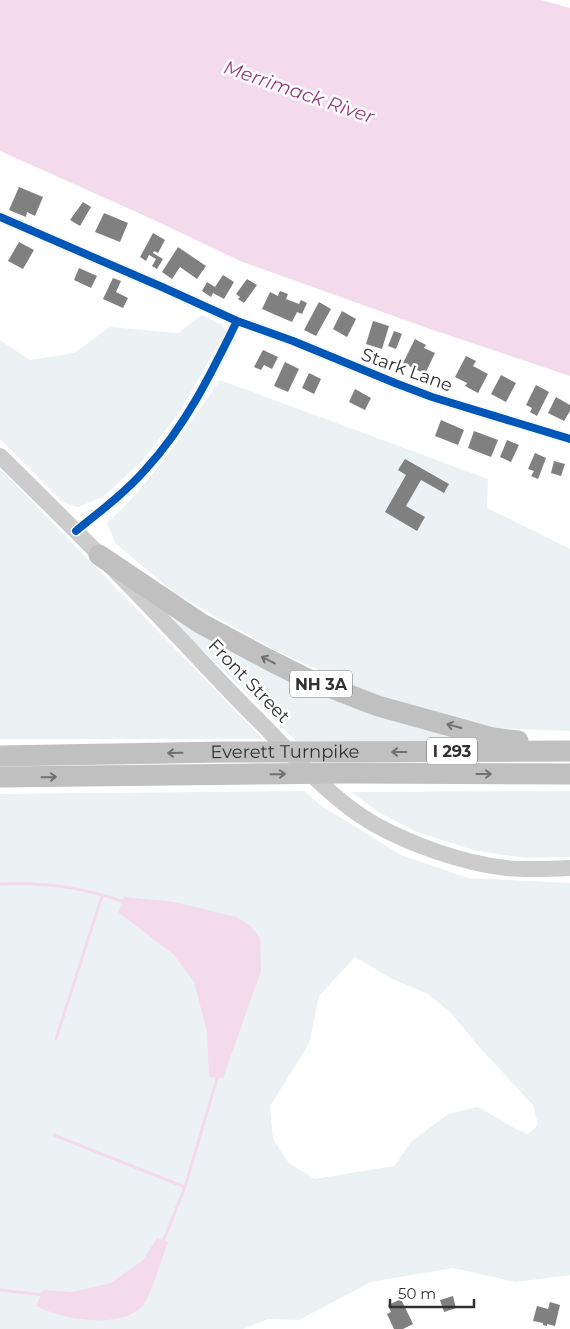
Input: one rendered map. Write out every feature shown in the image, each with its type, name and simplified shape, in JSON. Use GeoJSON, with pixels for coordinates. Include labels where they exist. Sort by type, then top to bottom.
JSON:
{"type":"FeatureCollection","features":[{"type":"Feature","properties":{"kind":"highway","name":"NH 3A"},"geometry":{"type":"LineString","coordinates":[[99,555],[200,623],[269,660],[314,681],[378,706],[493,738],[570,749]]}},
{"type":"Feature","properties":{"kind":"highway","name":"Everett Turnpike"},"geometry":{"type":"LineString","coordinates":[[0,756],[570,749]]}},
{"type":"Feature","properties":{"kind":"highway","name":"Everett Turnpike"},"geometry":{"type":"LineString","coordinates":[[0,778],[348,773],[570,774]]}},
{"type":"Feature","properties":{"kind":"main road","name":"Front Street"},"geometry":{"type":"LineString","coordinates":[[0,456],[76,531],[211,673],[330,792],[361,816],[421,847],[486,865],[523,869],[570,868]]}},
{"type":"Feature","properties":{"kind":"street","name":"Stark Lane"},"geometry":{"type":"LineString","coordinates":[[0,217],[238,321],[293,341],[358,369],[432,397],[570,439]]}},
{"type":"Feature","properties":{"kind":"street"},"geometry":{"type":"LineString","coordinates":[[76,531],[144,472],[162,451],[199,396],[238,321]]}},
{"type":"Feature","properties":{"kind":"shaded area"},"geometry":{"type":"Polygon","coordinates":[[[202,315],[222,325],[226,331],[180,411],[143,460],[103,497],[78,507],[64,503],[0,439],[0,340],[30,360],[74,353],[110,327],[178,333],[202,315]]]}},
{"type":"Feature","properties":{"kind":"shaded area"},"geometry":{"type":"Polygon","coordinates":[[[220,380],[488,479],[487,508],[570,549],[570,731],[496,728],[380,698],[273,649],[176,594],[115,543],[107,523],[154,473],[220,380]]]}},
{"type":"Feature","properties":{"kind":"shaded area"},"geometry":{"type":"Polygon","coordinates":[[[0,469],[263,739],[0,739],[0,469]]]}},
{"type":"Feature","properties":{"kind":"shaded area"},"geometry":{"type":"Polygon","coordinates":[[[152,601],[456,735],[456,741],[296,741],[152,601]]]}},
{"type":"Feature","properties":{"kind":"shaded area"},"geometry":{"type":"Polygon","coordinates":[[[305,791],[320,805],[401,855],[468,878],[570,883],[570,1275],[516,1282],[453,1268],[371,1282],[299,1320],[268,1319],[243,1329],[0,1329],[0,794],[305,791]],[[355,957],[319,996],[309,1044],[270,1106],[273,1139],[289,1163],[315,1179],[394,1166],[412,1141],[448,1114],[478,1107],[528,1134],[538,1125],[533,1105],[480,1048],[451,1013],[428,994],[392,979],[355,957]]]}},
{"type":"Feature","properties":{"kind":"shaded area"},"geometry":{"type":"Polygon","coordinates":[[[570,791],[570,857],[525,858],[476,851],[417,832],[380,813],[351,792],[570,791]]]}},
{"type":"Feature","properties":{"kind":"water","name":"Merrimack River"},"geometry":{"type":"Polygon","coordinates":[[[0,0],[541,0],[570,8],[570,376],[430,329],[240,261],[152,219],[0,151],[0,0]]]}},
{"type":"Feature","properties":{"kind":"water"},"geometry":{"type":"Polygon","coordinates":[[[124,897],[175,902],[236,917],[251,926],[260,938],[261,971],[223,1078],[209,1077],[207,1032],[194,982],[173,954],[118,912],[124,897]]]}},
{"type":"Feature","properties":{"kind":"water"},"geometry":{"type":"Polygon","coordinates":[[[157,1238],[168,1242],[147,1299],[143,1306],[133,1313],[121,1318],[107,1320],[77,1319],[36,1306],[43,1290],[72,1292],[111,1283],[143,1260],[157,1238]]]}},
{"type":"Feature","properties":{"kind":"building"},"geometry":{"type":"Polygon","coordinates":[[[19,187],[43,197],[35,216],[27,212],[26,217],[9,210],[19,187]]]}},
{"type":"Feature","properties":{"kind":"building"},"geometry":{"type":"Polygon","coordinates":[[[83,202],[91,207],[80,226],[70,220],[83,202]]]}},
{"type":"Feature","properties":{"kind":"building"},"geometry":{"type":"Polygon","coordinates":[[[104,213],[128,223],[120,242],[95,232],[104,213]]]}},
{"type":"Feature","properties":{"kind":"building"},"geometry":{"type":"Polygon","coordinates":[[[153,233],[165,240],[158,253],[154,251],[153,253],[163,259],[157,269],[152,266],[156,259],[149,255],[146,261],[140,257],[153,233]]]}},
{"type":"Feature","properties":{"kind":"building"},"geometry":{"type":"Polygon","coordinates":[[[19,242],[34,250],[23,269],[8,261],[19,242]]]}},
{"type":"Feature","properties":{"kind":"building"},"geometry":{"type":"Polygon","coordinates":[[[178,247],[206,266],[197,279],[180,267],[172,279],[162,272],[178,247]]]}},
{"type":"Feature","properties":{"kind":"building"},"geometry":{"type":"Polygon","coordinates":[[[79,268],[97,276],[91,288],[74,280],[79,268]]]}},
{"type":"Feature","properties":{"kind":"building"},"geometry":{"type":"Polygon","coordinates":[[[223,275],[234,282],[224,299],[213,293],[211,297],[202,291],[207,282],[215,287],[223,275]]]}},
{"type":"Feature","properties":{"kind":"building"},"geometry":{"type":"Polygon","coordinates":[[[113,278],[121,281],[116,292],[128,298],[123,308],[103,299],[113,278]]]}},
{"type":"Feature","properties":{"kind":"building"},"geometry":{"type":"Polygon","coordinates":[[[247,279],[257,285],[244,303],[238,299],[240,297],[236,294],[247,279]]]}},
{"type":"Feature","properties":{"kind":"building"},"geometry":{"type":"Polygon","coordinates":[[[280,291],[288,294],[286,299],[299,304],[301,300],[307,303],[302,314],[297,312],[292,322],[262,309],[270,292],[278,296],[280,291]]]}},
{"type":"Feature","properties":{"kind":"building"},"geometry":{"type":"Polygon","coordinates":[[[319,302],[331,309],[316,336],[304,330],[319,302]]]}},
{"type":"Feature","properties":{"kind":"building"},"geometry":{"type":"Polygon","coordinates":[[[342,311],[356,319],[347,337],[333,329],[342,311]]]}},
{"type":"Feature","properties":{"kind":"building"},"geometry":{"type":"Polygon","coordinates":[[[373,321],[389,326],[382,349],[366,344],[373,321]]]}},
{"type":"Feature","properties":{"kind":"building"},"geometry":{"type":"Polygon","coordinates":[[[394,331],[402,334],[396,349],[388,346],[394,331]]]}},
{"type":"Feature","properties":{"kind":"building"},"geometry":{"type":"Polygon","coordinates":[[[415,339],[426,345],[424,348],[435,353],[425,374],[403,363],[415,339]]]}},
{"type":"Feature","properties":{"kind":"building"},"geometry":{"type":"Polygon","coordinates":[[[263,350],[278,357],[272,369],[264,365],[261,370],[254,367],[263,350]]]}},
{"type":"Feature","properties":{"kind":"building"},"geometry":{"type":"Polygon","coordinates":[[[466,356],[476,361],[473,366],[488,374],[478,393],[465,386],[467,383],[455,377],[466,356]]]}},
{"type":"Feature","properties":{"kind":"building"},"geometry":{"type":"Polygon","coordinates":[[[285,362],[299,369],[288,392],[274,386],[285,362]]]}},
{"type":"Feature","properties":{"kind":"building"},"geometry":{"type":"Polygon","coordinates":[[[309,373],[321,379],[314,394],[302,388],[309,373]]]}},
{"type":"Feature","properties":{"kind":"building"},"geometry":{"type":"Polygon","coordinates":[[[501,375],[516,383],[506,402],[491,394],[501,375]]]}},
{"type":"Feature","properties":{"kind":"building"},"geometry":{"type":"Polygon","coordinates":[[[536,385],[549,392],[537,416],[530,412],[532,408],[526,405],[536,385]]]}},
{"type":"Feature","properties":{"kind":"building"},"geometry":{"type":"Polygon","coordinates":[[[355,389],[371,398],[365,410],[349,402],[355,389]]]}},
{"type":"Feature","properties":{"kind":"building"},"geometry":{"type":"Polygon","coordinates":[[[556,397],[570,405],[570,411],[564,421],[548,413],[556,397]]]}},
{"type":"Feature","properties":{"kind":"building"},"geometry":{"type":"Polygon","coordinates":[[[441,420],[464,430],[458,445],[435,436],[441,420]]]}},
{"type":"Feature","properties":{"kind":"building"},"geometry":{"type":"Polygon","coordinates":[[[474,431],[498,440],[491,457],[468,448],[474,431]]]}},
{"type":"Feature","properties":{"kind":"building"},"geometry":{"type":"Polygon","coordinates":[[[507,440],[519,445],[511,462],[500,457],[507,440]]]}},
{"type":"Feature","properties":{"kind":"building"},"geometry":{"type":"Polygon","coordinates":[[[535,453],[546,458],[538,479],[531,476],[534,471],[528,469],[535,453]]]}},
{"type":"Feature","properties":{"kind":"building"},"geometry":{"type":"Polygon","coordinates":[[[405,459],[449,484],[444,493],[421,480],[406,506],[425,517],[417,531],[385,512],[406,475],[398,470],[405,459]]]}},
{"type":"Feature","properties":{"kind":"building"},"geometry":{"type":"Polygon","coordinates":[[[554,461],[565,464],[561,476],[551,473],[554,461]]]}},
{"type":"Feature","properties":{"kind":"building"},"geometry":{"type":"Polygon","coordinates":[[[453,1296],[456,1308],[444,1312],[440,1300],[453,1296]]]}},
{"type":"Feature","properties":{"kind":"building"},"geometry":{"type":"Polygon","coordinates":[[[401,1299],[413,1324],[403,1329],[394,1329],[387,1314],[391,1312],[388,1305],[401,1299]]]}},
{"type":"Feature","properties":{"kind":"building"},"geometry":{"type":"Polygon","coordinates":[[[550,1302],[560,1305],[555,1326],[547,1324],[547,1326],[533,1321],[537,1306],[548,1309],[550,1302]]]}},
{"type":"Feature","properties":{"kind":"waterway"},"geometry":{"type":"LineString","coordinates":[[0,884],[32,884],[63,887],[94,893],[124,902]]}},
{"type":"Feature","properties":{"kind":"waterway"},"geometry":{"type":"LineString","coordinates":[[56,1039],[102,896]]}},
{"type":"Feature","properties":{"kind":"waterway"},"geometry":{"type":"LineString","coordinates":[[163,1242],[185,1187],[218,1075]]}},
{"type":"Feature","properties":{"kind":"waterway"},"geometry":{"type":"LineString","coordinates":[[54,1135],[185,1187]]}},
{"type":"Feature","properties":{"kind":"waterway"},"geometry":{"type":"LineString","coordinates":[[0,1290],[44,1295]]}},
{"type":"Feature","properties":{"kind":"cycle path"},"geometry":{"type":"LineString","coordinates":[[0,217],[237,321],[293,341],[395,383],[432,397],[570,439]]}},
{"type":"Feature","properties":{"kind":"cycle path"},"geometry":{"type":"LineString","coordinates":[[76,531],[129,487],[173,436],[196,399],[237,321]]}}]}
